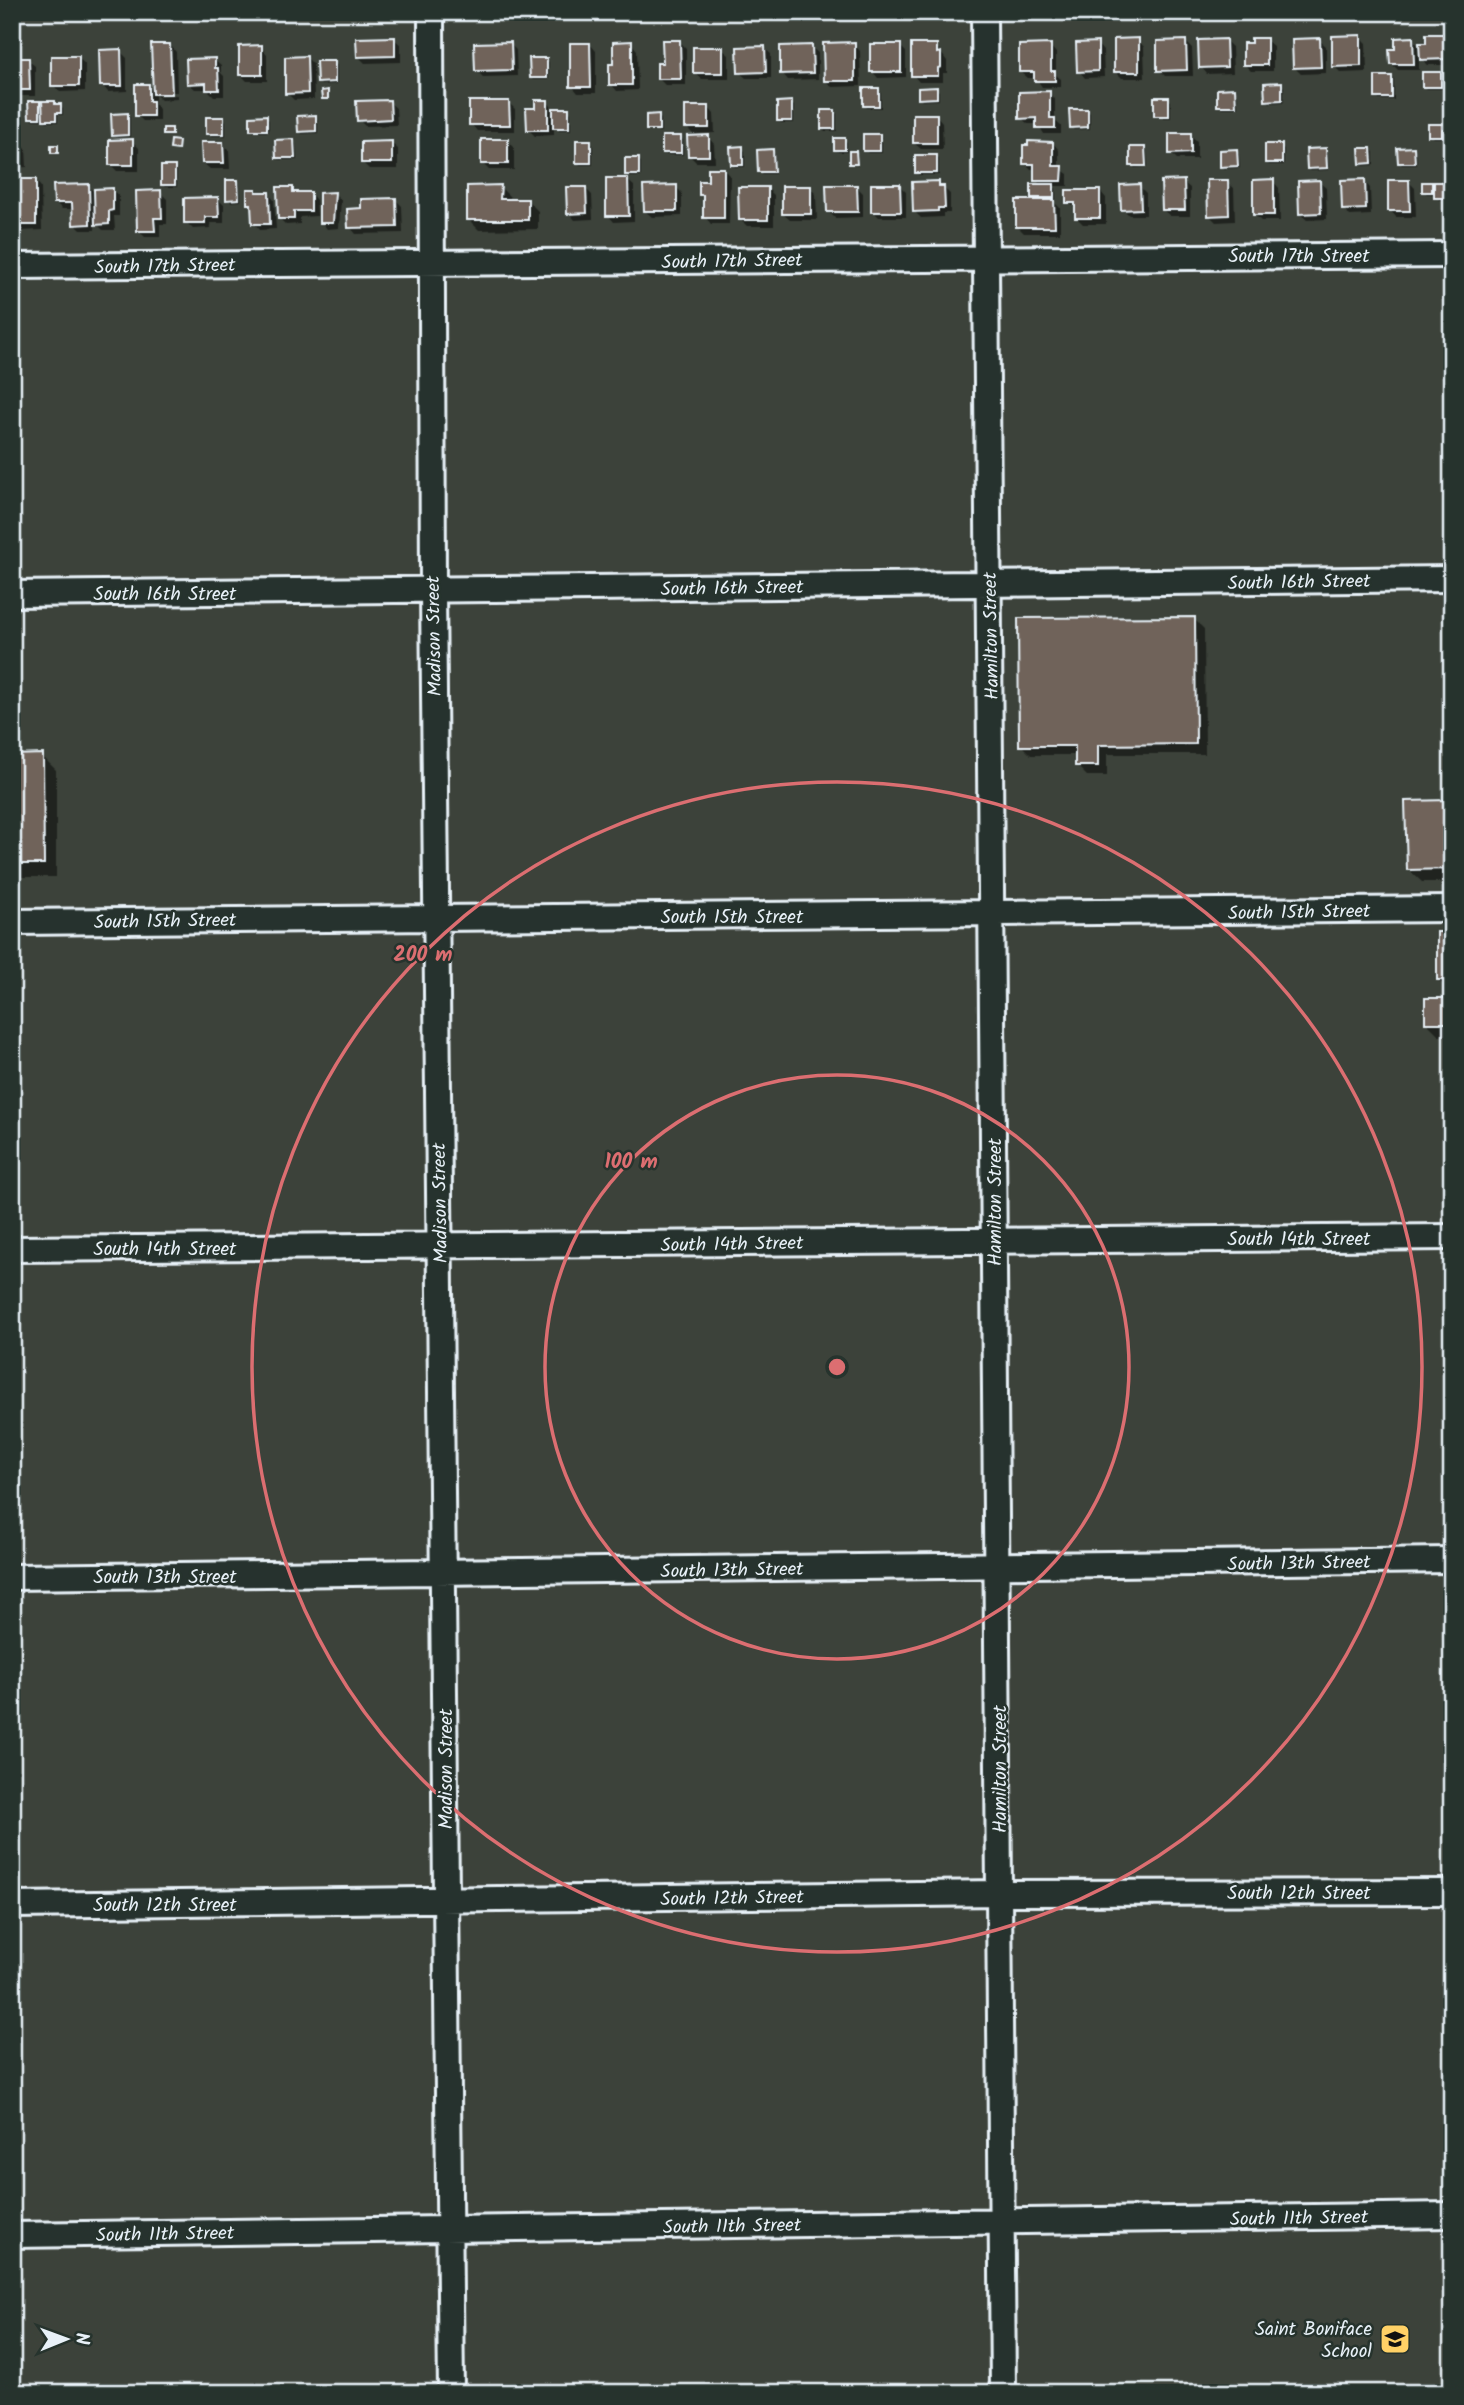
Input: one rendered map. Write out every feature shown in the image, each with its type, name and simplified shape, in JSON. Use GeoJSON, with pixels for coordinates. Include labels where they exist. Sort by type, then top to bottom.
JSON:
{"type":"FeatureCollection","features":[{"type":"Feature","properties":{"kind":"street","name":"Madison Street"},"geometry":{"type":"LineString","coordinates":[[431,12],[430,262],[450,2393]]}},
{"type":"Feature","properties":{"kind":"street","name":"Hamilton Street"},"geometry":{"type":"LineString","coordinates":[[984,12],[1003,2393]]}},
{"type":"Feature","properties":{"kind":"street","name":"South 17th Street"},"geometry":{"type":"LineString","coordinates":[[12,266],[1452,254]]}},
{"type":"Feature","properties":{"kind":"street","name":"South 16th Street"},"geometry":{"type":"LineString","coordinates":[[12,594],[1452,579]]}},
{"type":"Feature","properties":{"kind":"street","name":"South 15th Street"},"geometry":{"type":"LineString","coordinates":[[12,922],[437,916],[992,915],[1452,909]]}},
{"type":"Feature","properties":{"kind":"street","name":"South 14th Street"},"geometry":{"type":"LineString","coordinates":[[12,1250],[1452,1237]]}},
{"type":"Feature","properties":{"kind":"street","name":"South 13th Street"},"geometry":{"type":"LineString","coordinates":[[12,1577],[1452,1560]]}},
{"type":"Feature","properties":{"kind":"street","name":"South 12th Street"},"geometry":{"type":"LineString","coordinates":[[12,1905],[1452,1892]]}},
{"type":"Feature","properties":{"kind":"street","name":"South 11th Street"},"geometry":{"type":"LineString","coordinates":[[12,2235],[1452,2215]]}},
{"type":"Feature","properties":{"kind":"building"},"geometry":{"type":"Polygon","coordinates":[[[1426,34],[1447,34],[1447,59],[1420,60],[1419,43],[1426,43],[1426,34]]]}},
{"type":"Feature","properties":{"kind":"building"},"geometry":{"type":"Polygon","coordinates":[[[1361,35],[1361,66],[1332,67],[1332,36],[1361,35]]]}},
{"type":"Feature","properties":{"kind":"building"},"geometry":{"type":"Polygon","coordinates":[[[395,37],[395,56],[357,57],[356,38],[395,37]]]}},
{"type":"Feature","properties":{"kind":"building"},"geometry":{"type":"Polygon","coordinates":[[[1413,37],[1414,64],[1390,64],[1389,49],[1395,49],[1395,38],[1413,37]]]}},
{"type":"Feature","properties":{"kind":"building"},"geometry":{"type":"Polygon","coordinates":[[[1139,38],[1139,72],[1114,72],[1114,39],[1139,38]]]}},
{"type":"Feature","properties":{"kind":"building"},"geometry":{"type":"Polygon","coordinates":[[[1251,38],[1267,38],[1267,65],[1243,65],[1243,43],[1251,43],[1251,38]]]}},
{"type":"Feature","properties":{"kind":"building"},"geometry":{"type":"Polygon","coordinates":[[[1320,38],[1321,67],[1293,68],[1292,39],[1320,38]]]}},
{"type":"Feature","properties":{"kind":"building"},"geometry":{"type":"Polygon","coordinates":[[[1226,39],[1227,67],[1199,68],[1198,40],[1226,39]]]}},
{"type":"Feature","properties":{"kind":"building"},"geometry":{"type":"Polygon","coordinates":[[[662,40],[680,40],[681,79],[657,79],[657,63],[663,63],[662,40]]]}},
{"type":"Feature","properties":{"kind":"building"},"geometry":{"type":"Polygon","coordinates":[[[1186,40],[1187,70],[1157,71],[1157,41],[1186,40]]]}},
{"type":"Feature","properties":{"kind":"building"},"geometry":{"type":"Polygon","coordinates":[[[632,41],[632,85],[609,85],[613,42],[632,41]]]}},
{"type":"Feature","properties":{"kind":"building"},"geometry":{"type":"Polygon","coordinates":[[[511,42],[512,70],[475,71],[474,43],[511,42]]]}},
{"type":"Feature","properties":{"kind":"building"},"geometry":{"type":"Polygon","coordinates":[[[855,42],[855,81],[824,81],[823,43],[855,42]]]}},
{"type":"Feature","properties":{"kind":"building"},"geometry":{"type":"Polygon","coordinates":[[[1098,42],[1098,71],[1077,72],[1076,43],[1098,42]]]}},
{"type":"Feature","properties":{"kind":"building"},"geometry":{"type":"Polygon","coordinates":[[[570,43],[590,43],[591,87],[570,87],[570,43]]]}},
{"type":"Feature","properties":{"kind":"building"},"geometry":{"type":"Polygon","coordinates":[[[151,44],[170,44],[172,94],[153,94],[151,44]]]}},
{"type":"Feature","properties":{"kind":"building"},"geometry":{"type":"Polygon","coordinates":[[[870,44],[901,44],[901,72],[870,72],[870,44]]]}},
{"type":"Feature","properties":{"kind":"building"},"geometry":{"type":"Polygon","coordinates":[[[911,44],[937,44],[937,53],[941,52],[938,76],[911,76],[911,44]]]}},
{"type":"Feature","properties":{"kind":"building"},"geometry":{"type":"Polygon","coordinates":[[[1051,44],[1051,71],[1055,71],[1055,81],[1034,81],[1034,72],[1019,72],[1019,45],[1051,44]]]}},
{"type":"Feature","properties":{"kind":"building"},"geometry":{"type":"Polygon","coordinates":[[[262,45],[262,75],[239,75],[239,46],[262,45]]]}},
{"type":"Feature","properties":{"kind":"building"},"geometry":{"type":"Polygon","coordinates":[[[812,45],[813,73],[780,74],[780,46],[812,45]]]}},
{"type":"Feature","properties":{"kind":"building"},"geometry":{"type":"Polygon","coordinates":[[[765,46],[766,72],[738,73],[737,47],[765,46]]]}},
{"type":"Feature","properties":{"kind":"building"},"geometry":{"type":"Polygon","coordinates":[[[693,47],[723,47],[723,73],[693,73],[693,47]]]}},
{"type":"Feature","properties":{"kind":"building"},"geometry":{"type":"Polygon","coordinates":[[[121,49],[122,86],[100,86],[99,50],[121,49]]]}},
{"type":"Feature","properties":{"kind":"building"},"geometry":{"type":"Polygon","coordinates":[[[51,56],[79,56],[79,86],[51,86],[51,56]]]}},
{"type":"Feature","properties":{"kind":"building"},"geometry":{"type":"Polygon","coordinates":[[[307,56],[308,93],[285,94],[285,57],[307,56]]]}},
{"type":"Feature","properties":{"kind":"building"},"geometry":{"type":"Polygon","coordinates":[[[12,58],[29,58],[30,90],[12,90],[12,58]]]}},
{"type":"Feature","properties":{"kind":"building"},"geometry":{"type":"Polygon","coordinates":[[[215,58],[219,90],[206,90],[206,83],[187,84],[186,59],[215,58]]]}},
{"type":"Feature","properties":{"kind":"building"},"geometry":{"type":"Polygon","coordinates":[[[529,58],[547,58],[547,78],[530,78],[529,58]]]}},
{"type":"Feature","properties":{"kind":"building"},"geometry":{"type":"Polygon","coordinates":[[[316,61],[335,61],[335,82],[317,83],[316,61]]]}},
{"type":"Feature","properties":{"kind":"building"},"geometry":{"type":"Polygon","coordinates":[[[1422,72],[1441,72],[1441,87],[1422,87],[1422,72]]]}},
{"type":"Feature","properties":{"kind":"building"},"geometry":{"type":"Polygon","coordinates":[[[1375,76],[1392,76],[1392,98],[1375,98],[1375,76]]]}},
{"type":"Feature","properties":{"kind":"building"},"geometry":{"type":"Polygon","coordinates":[[[1282,82],[1282,100],[1265,101],[1264,83],[1282,82]]]}},
{"type":"Feature","properties":{"kind":"building"},"geometry":{"type":"Polygon","coordinates":[[[135,84],[149,84],[149,101],[153,101],[153,116],[135,116],[135,84]]]}},
{"type":"Feature","properties":{"kind":"building"},"geometry":{"type":"Polygon","coordinates":[[[937,87],[937,98],[918,99],[918,88],[937,87]]]}},
{"type":"Feature","properties":{"kind":"building"},"geometry":{"type":"Polygon","coordinates":[[[863,88],[879,88],[879,106],[863,106],[863,88]]]}},
{"type":"Feature","properties":{"kind":"building"},"geometry":{"type":"Polygon","coordinates":[[[1235,88],[1236,106],[1217,106],[1217,89],[1235,88]]]}},
{"type":"Feature","properties":{"kind":"building"},"geometry":{"type":"Polygon","coordinates":[[[328,90],[328,99],[322,99],[321,91],[328,90]]]}},
{"type":"Feature","properties":{"kind":"building"},"geometry":{"type":"Polygon","coordinates":[[[1050,91],[1050,118],[1055,118],[1055,128],[1036,128],[1036,118],[1019,119],[1019,92],[1050,91]]]}},
{"type":"Feature","properties":{"kind":"building"},"geometry":{"type":"Polygon","coordinates":[[[1154,97],[1169,97],[1169,116],[1154,116],[1154,97]]]}},
{"type":"Feature","properties":{"kind":"building"},"geometry":{"type":"Polygon","coordinates":[[[390,100],[391,119],[357,121],[356,101],[390,100]]]}},
{"type":"Feature","properties":{"kind":"building"},"geometry":{"type":"Polygon","coordinates":[[[535,100],[548,100],[548,130],[527,130],[526,108],[535,108],[535,100]]]}},
{"type":"Feature","properties":{"kind":"building"},"geometry":{"type":"Polygon","coordinates":[[[28,101],[40,101],[40,118],[29,118],[28,101]]]}},
{"type":"Feature","properties":{"kind":"building"},"geometry":{"type":"Polygon","coordinates":[[[42,101],[61,104],[61,113],[56,113],[56,120],[43,120],[42,101]]]}},
{"type":"Feature","properties":{"kind":"building"},"geometry":{"type":"Polygon","coordinates":[[[469,101],[509,101],[510,125],[469,125],[469,101]]]}},
{"type":"Feature","properties":{"kind":"building"},"geometry":{"type":"Polygon","coordinates":[[[792,101],[792,121],[777,121],[777,102],[792,101]]]}},
{"type":"Feature","properties":{"kind":"building"},"geometry":{"type":"Polygon","coordinates":[[[685,106],[709,106],[709,128],[685,128],[685,106]]]}},
{"type":"Feature","properties":{"kind":"building"},"geometry":{"type":"Polygon","coordinates":[[[553,108],[569,108],[569,128],[553,128],[553,108]]]}},
{"type":"Feature","properties":{"kind":"building"},"geometry":{"type":"Polygon","coordinates":[[[1069,109],[1088,109],[1088,127],[1070,128],[1069,109]]]}},
{"type":"Feature","properties":{"kind":"building"},"geometry":{"type":"Polygon","coordinates":[[[821,110],[835,110],[835,129],[821,129],[821,110]]]}},
{"type":"Feature","properties":{"kind":"building"},"geometry":{"type":"Polygon","coordinates":[[[128,113],[128,135],[112,136],[111,114],[128,113]]]}},
{"type":"Feature","properties":{"kind":"building"},"geometry":{"type":"Polygon","coordinates":[[[659,114],[659,130],[646,130],[646,115],[659,114]]]}},
{"type":"Feature","properties":{"kind":"building"},"geometry":{"type":"Polygon","coordinates":[[[913,114],[937,114],[937,143],[913,143],[913,114]]]}},
{"type":"Feature","properties":{"kind":"building"},"geometry":{"type":"Polygon","coordinates":[[[267,115],[267,130],[250,130],[250,116],[267,115]]]}},
{"type":"Feature","properties":{"kind":"building"},"geometry":{"type":"Polygon","coordinates":[[[316,115],[316,131],[298,132],[297,116],[316,115]]]}},
{"type":"Feature","properties":{"kind":"building"},"geometry":{"type":"Polygon","coordinates":[[[206,117],[224,117],[224,134],[206,134],[206,117]]]}},
{"type":"Feature","properties":{"kind":"building"},"geometry":{"type":"Polygon","coordinates":[[[1428,124],[1442,124],[1442,136],[1428,136],[1428,124]]]}},
{"type":"Feature","properties":{"kind":"building"},"geometry":{"type":"Polygon","coordinates":[[[163,128],[172,128],[172,135],[163,135],[163,128]]]}},
{"type":"Feature","properties":{"kind":"building"},"geometry":{"type":"Polygon","coordinates":[[[1169,133],[1191,133],[1191,153],[1169,154],[1169,133]]]}},
{"type":"Feature","properties":{"kind":"building"},"geometry":{"type":"Polygon","coordinates":[[[863,134],[880,134],[880,151],[863,151],[863,134]]]}},
{"type":"Feature","properties":{"kind":"building"},"geometry":{"type":"Polygon","coordinates":[[[709,135],[709,156],[688,156],[687,136],[709,135]]]}},
{"type":"Feature","properties":{"kind":"building"},"geometry":{"type":"Polygon","coordinates":[[[662,136],[681,136],[681,153],[662,153],[662,136]]]}},
{"type":"Feature","properties":{"kind":"building"},"geometry":{"type":"Polygon","coordinates":[[[834,138],[845,138],[845,150],[834,150],[834,138]]]}},
{"type":"Feature","properties":{"kind":"building"},"geometry":{"type":"Polygon","coordinates":[[[133,139],[133,165],[109,165],[109,140],[133,139]]]}},
{"type":"Feature","properties":{"kind":"building"},"geometry":{"type":"Polygon","coordinates":[[[294,139],[295,158],[276,158],[275,140],[294,139]]]}},
{"type":"Feature","properties":{"kind":"building"},"geometry":{"type":"Polygon","coordinates":[[[481,139],[508,139],[508,164],[481,164],[481,139]]]}},
{"type":"Feature","properties":{"kind":"building"},"geometry":{"type":"Polygon","coordinates":[[[12,140],[21,140],[21,162],[12,162],[12,140]]]}},
{"type":"Feature","properties":{"kind":"building"},"geometry":{"type":"Polygon","coordinates":[[[171,140],[179,141],[178,150],[170,149],[171,140]]]}},
{"type":"Feature","properties":{"kind":"building"},"geometry":{"type":"Polygon","coordinates":[[[576,140],[591,140],[591,163],[576,163],[576,140]]]}},
{"type":"Feature","properties":{"kind":"building"},"geometry":{"type":"Polygon","coordinates":[[[392,141],[392,163],[361,163],[361,142],[392,141]]]}},
{"type":"Feature","properties":{"kind":"building"},"geometry":{"type":"Polygon","coordinates":[[[1028,141],[1053,142],[1053,166],[1063,166],[1062,181],[1034,181],[1034,164],[1023,164],[1023,145],[1028,145],[1028,141]]]}},
{"type":"Feature","properties":{"kind":"building"},"geometry":{"type":"Polygon","coordinates":[[[201,142],[223,142],[224,163],[202,163],[201,142]]]}},
{"type":"Feature","properties":{"kind":"building"},"geometry":{"type":"Polygon","coordinates":[[[1265,144],[1282,144],[1282,163],[1265,163],[1265,144]]]}},
{"type":"Feature","properties":{"kind":"building"},"geometry":{"type":"Polygon","coordinates":[[[51,145],[58,145],[58,153],[51,153],[51,145]]]}},
{"type":"Feature","properties":{"kind":"building"},"geometry":{"type":"Polygon","coordinates":[[[743,146],[743,165],[731,165],[730,147],[743,146]]]}},
{"type":"Feature","properties":{"kind":"building"},"geometry":{"type":"Polygon","coordinates":[[[1130,147],[1145,147],[1146,166],[1130,166],[1130,147]]]}},
{"type":"Feature","properties":{"kind":"building"},"geometry":{"type":"Polygon","coordinates":[[[1414,147],[1415,163],[1398,163],[1397,148],[1414,147]]]}},
{"type":"Feature","properties":{"kind":"building"},"geometry":{"type":"Polygon","coordinates":[[[1326,148],[1327,168],[1307,169],[1306,149],[1326,148]]]}},
{"type":"Feature","properties":{"kind":"building"},"geometry":{"type":"Polygon","coordinates":[[[1359,148],[1371,148],[1372,163],[1360,164],[1359,148]]]}},
{"type":"Feature","properties":{"kind":"building"},"geometry":{"type":"Polygon","coordinates":[[[773,149],[774,172],[758,172],[757,150],[773,149]]]}},
{"type":"Feature","properties":{"kind":"building"},"geometry":{"type":"Polygon","coordinates":[[[1237,149],[1238,166],[1220,167],[1220,150],[1237,149]]]}},
{"type":"Feature","properties":{"kind":"building"},"geometry":{"type":"Polygon","coordinates":[[[849,151],[856,151],[857,164],[849,164],[849,151]]]}},
{"type":"Feature","properties":{"kind":"building"},"geometry":{"type":"Polygon","coordinates":[[[915,155],[937,155],[937,173],[915,173],[915,155]]]}},
{"type":"Feature","properties":{"kind":"building"},"geometry":{"type":"Polygon","coordinates":[[[625,158],[639,158],[639,175],[625,175],[625,158]]]}},
{"type":"Feature","properties":{"kind":"building"},"geometry":{"type":"Polygon","coordinates":[[[161,166],[175,166],[175,185],[161,185],[161,166]]]}},
{"type":"Feature","properties":{"kind":"building"},"geometry":{"type":"Polygon","coordinates":[[[708,168],[724,168],[724,218],[703,218],[703,195],[699,195],[699,181],[708,181],[708,168]]]}},
{"type":"Feature","properties":{"kind":"building"},"geometry":{"type":"Polygon","coordinates":[[[606,178],[628,178],[629,216],[606,216],[606,178]]]}},
{"type":"Feature","properties":{"kind":"building"},"geometry":{"type":"Polygon","coordinates":[[[12,179],[36,179],[36,225],[12,225],[12,179]]]}},
{"type":"Feature","properties":{"kind":"building"},"geometry":{"type":"Polygon","coordinates":[[[1274,179],[1274,215],[1253,215],[1253,180],[1274,179]]]}},
{"type":"Feature","properties":{"kind":"building"},"geometry":{"type":"Polygon","coordinates":[[[1365,179],[1366,209],[1342,210],[1341,180],[1365,179]]]}},
{"type":"Feature","properties":{"kind":"building"},"geometry":{"type":"Polygon","coordinates":[[[226,180],[238,180],[239,199],[226,200],[226,180]]]}},
{"type":"Feature","properties":{"kind":"building"},"geometry":{"type":"Polygon","coordinates":[[[1184,180],[1185,210],[1162,210],[1161,181],[1184,180]]]}},
{"type":"Feature","properties":{"kind":"building"},"geometry":{"type":"Polygon","coordinates":[[[1207,180],[1228,180],[1229,215],[1208,216],[1207,180]]]}},
{"type":"Feature","properties":{"kind":"building"},"geometry":{"type":"Polygon","coordinates":[[[1320,180],[1321,213],[1299,214],[1298,181],[1320,180]]]}},
{"type":"Feature","properties":{"kind":"building"},"geometry":{"type":"Polygon","coordinates":[[[1388,180],[1409,180],[1410,211],[1388,211],[1388,180]]]}},
{"type":"Feature","properties":{"kind":"building"},"geometry":{"type":"Polygon","coordinates":[[[939,181],[939,186],[944,186],[945,208],[938,208],[938,211],[913,212],[912,182],[939,181]]]}},
{"type":"Feature","properties":{"kind":"building"},"geometry":{"type":"Polygon","coordinates":[[[1422,182],[1432,182],[1432,192],[1422,192],[1422,182]]]}},
{"type":"Feature","properties":{"kind":"building"},"geometry":{"type":"Polygon","coordinates":[[[1434,182],[1452,182],[1452,198],[1434,198],[1434,182]]]}},
{"type":"Feature","properties":{"kind":"building"},"geometry":{"type":"Polygon","coordinates":[[[89,184],[90,224],[73,225],[72,203],[54,203],[53,185],[89,184]]]}},
{"type":"Feature","properties":{"kind":"building"},"geometry":{"type":"Polygon","coordinates":[[[871,184],[900,184],[901,212],[871,212],[871,184]]]}},
{"type":"Feature","properties":{"kind":"building"},"geometry":{"type":"Polygon","coordinates":[[[1031,184],[1054,184],[1054,198],[1031,198],[1031,184]]]}},
{"type":"Feature","properties":{"kind":"building"},"geometry":{"type":"Polygon","coordinates":[[[1140,184],[1141,209],[1121,210],[1120,185],[1140,184]]]}},
{"type":"Feature","properties":{"kind":"building"},"geometry":{"type":"Polygon","coordinates":[[[501,185],[500,199],[528,199],[528,220],[467,220],[467,186],[501,185]]]}},
{"type":"Feature","properties":{"kind":"building"},"geometry":{"type":"Polygon","coordinates":[[[677,185],[677,211],[644,211],[643,186],[677,185]]]}},
{"type":"Feature","properties":{"kind":"building"},"geometry":{"type":"Polygon","coordinates":[[[826,185],[857,185],[858,212],[827,212],[826,185]]]}},
{"type":"Feature","properties":{"kind":"building"},"geometry":{"type":"Polygon","coordinates":[[[782,186],[811,186],[811,214],[782,214],[782,186]]]}},
{"type":"Feature","properties":{"kind":"building"},"geometry":{"type":"Polygon","coordinates":[[[277,187],[293,187],[293,192],[311,192],[311,211],[294,211],[294,219],[278,219],[277,187]]]}},
{"type":"Feature","properties":{"kind":"building"},"geometry":{"type":"Polygon","coordinates":[[[566,187],[586,187],[587,213],[567,214],[566,187]]]}},
{"type":"Feature","properties":{"kind":"building"},"geometry":{"type":"Polygon","coordinates":[[[738,187],[768,187],[768,220],[739,220],[738,187]]]}},
{"type":"Feature","properties":{"kind":"building"},"geometry":{"type":"Polygon","coordinates":[[[113,188],[113,210],[109,211],[109,224],[95,225],[94,189],[113,188]]]}},
{"type":"Feature","properties":{"kind":"building"},"geometry":{"type":"Polygon","coordinates":[[[247,189],[269,192],[270,224],[252,224],[251,204],[247,204],[247,189]]]}},
{"type":"Feature","properties":{"kind":"building"},"geometry":{"type":"Polygon","coordinates":[[[161,190],[162,218],[154,218],[155,231],[137,231],[136,191],[161,190]]]}},
{"type":"Feature","properties":{"kind":"building"},"geometry":{"type":"Polygon","coordinates":[[[1066,190],[1100,190],[1100,218],[1075,218],[1075,203],[1066,203],[1066,190]]]}},
{"type":"Feature","properties":{"kind":"building"},"geometry":{"type":"Polygon","coordinates":[[[335,192],[333,223],[319,223],[319,193],[335,192]]]}},
{"type":"Feature","properties":{"kind":"building"},"geometry":{"type":"Polygon","coordinates":[[[218,197],[219,217],[205,217],[205,223],[184,223],[184,198],[218,197]]]}},
{"type":"Feature","properties":{"kind":"building"},"geometry":{"type":"Polygon","coordinates":[[[396,198],[397,227],[348,228],[347,209],[361,208],[361,199],[396,198]]]}},
{"type":"Feature","properties":{"kind":"building"},"geometry":{"type":"Polygon","coordinates":[[[1016,200],[1054,200],[1055,227],[1016,227],[1016,200]]]}},
{"type":"Feature","properties":{"kind":"building"},"geometry":{"type":"Polygon","coordinates":[[[1195,617],[1196,744],[1098,745],[1098,766],[1075,766],[1075,746],[1019,746],[1018,618],[1195,617]]]}},
{"type":"Feature","properties":{"kind":"building"},"geometry":{"type":"Polygon","coordinates":[[[43,754],[44,864],[12,864],[12,755],[43,754]]]}},
{"type":"Feature","properties":{"kind":"building"},"geometry":{"type":"Polygon","coordinates":[[[1449,800],[1452,869],[1407,870],[1405,801],[1449,800]]]}},
{"type":"Feature","properties":{"kind":"building"},"geometry":{"type":"Polygon","coordinates":[[[1437,932],[1452,932],[1452,980],[1437,980],[1437,932]]]}},
{"type":"Feature","properties":{"kind":"building"},"geometry":{"type":"Polygon","coordinates":[[[1425,998],[1452,998],[1452,1023],[1425,1023],[1425,998]]]}},
{"type":"Feature","properties":{"kind":"place","name":"Saint Boniface School"},"geometry":{"type":"Point","coordinates":[1395,2339]}}]}
